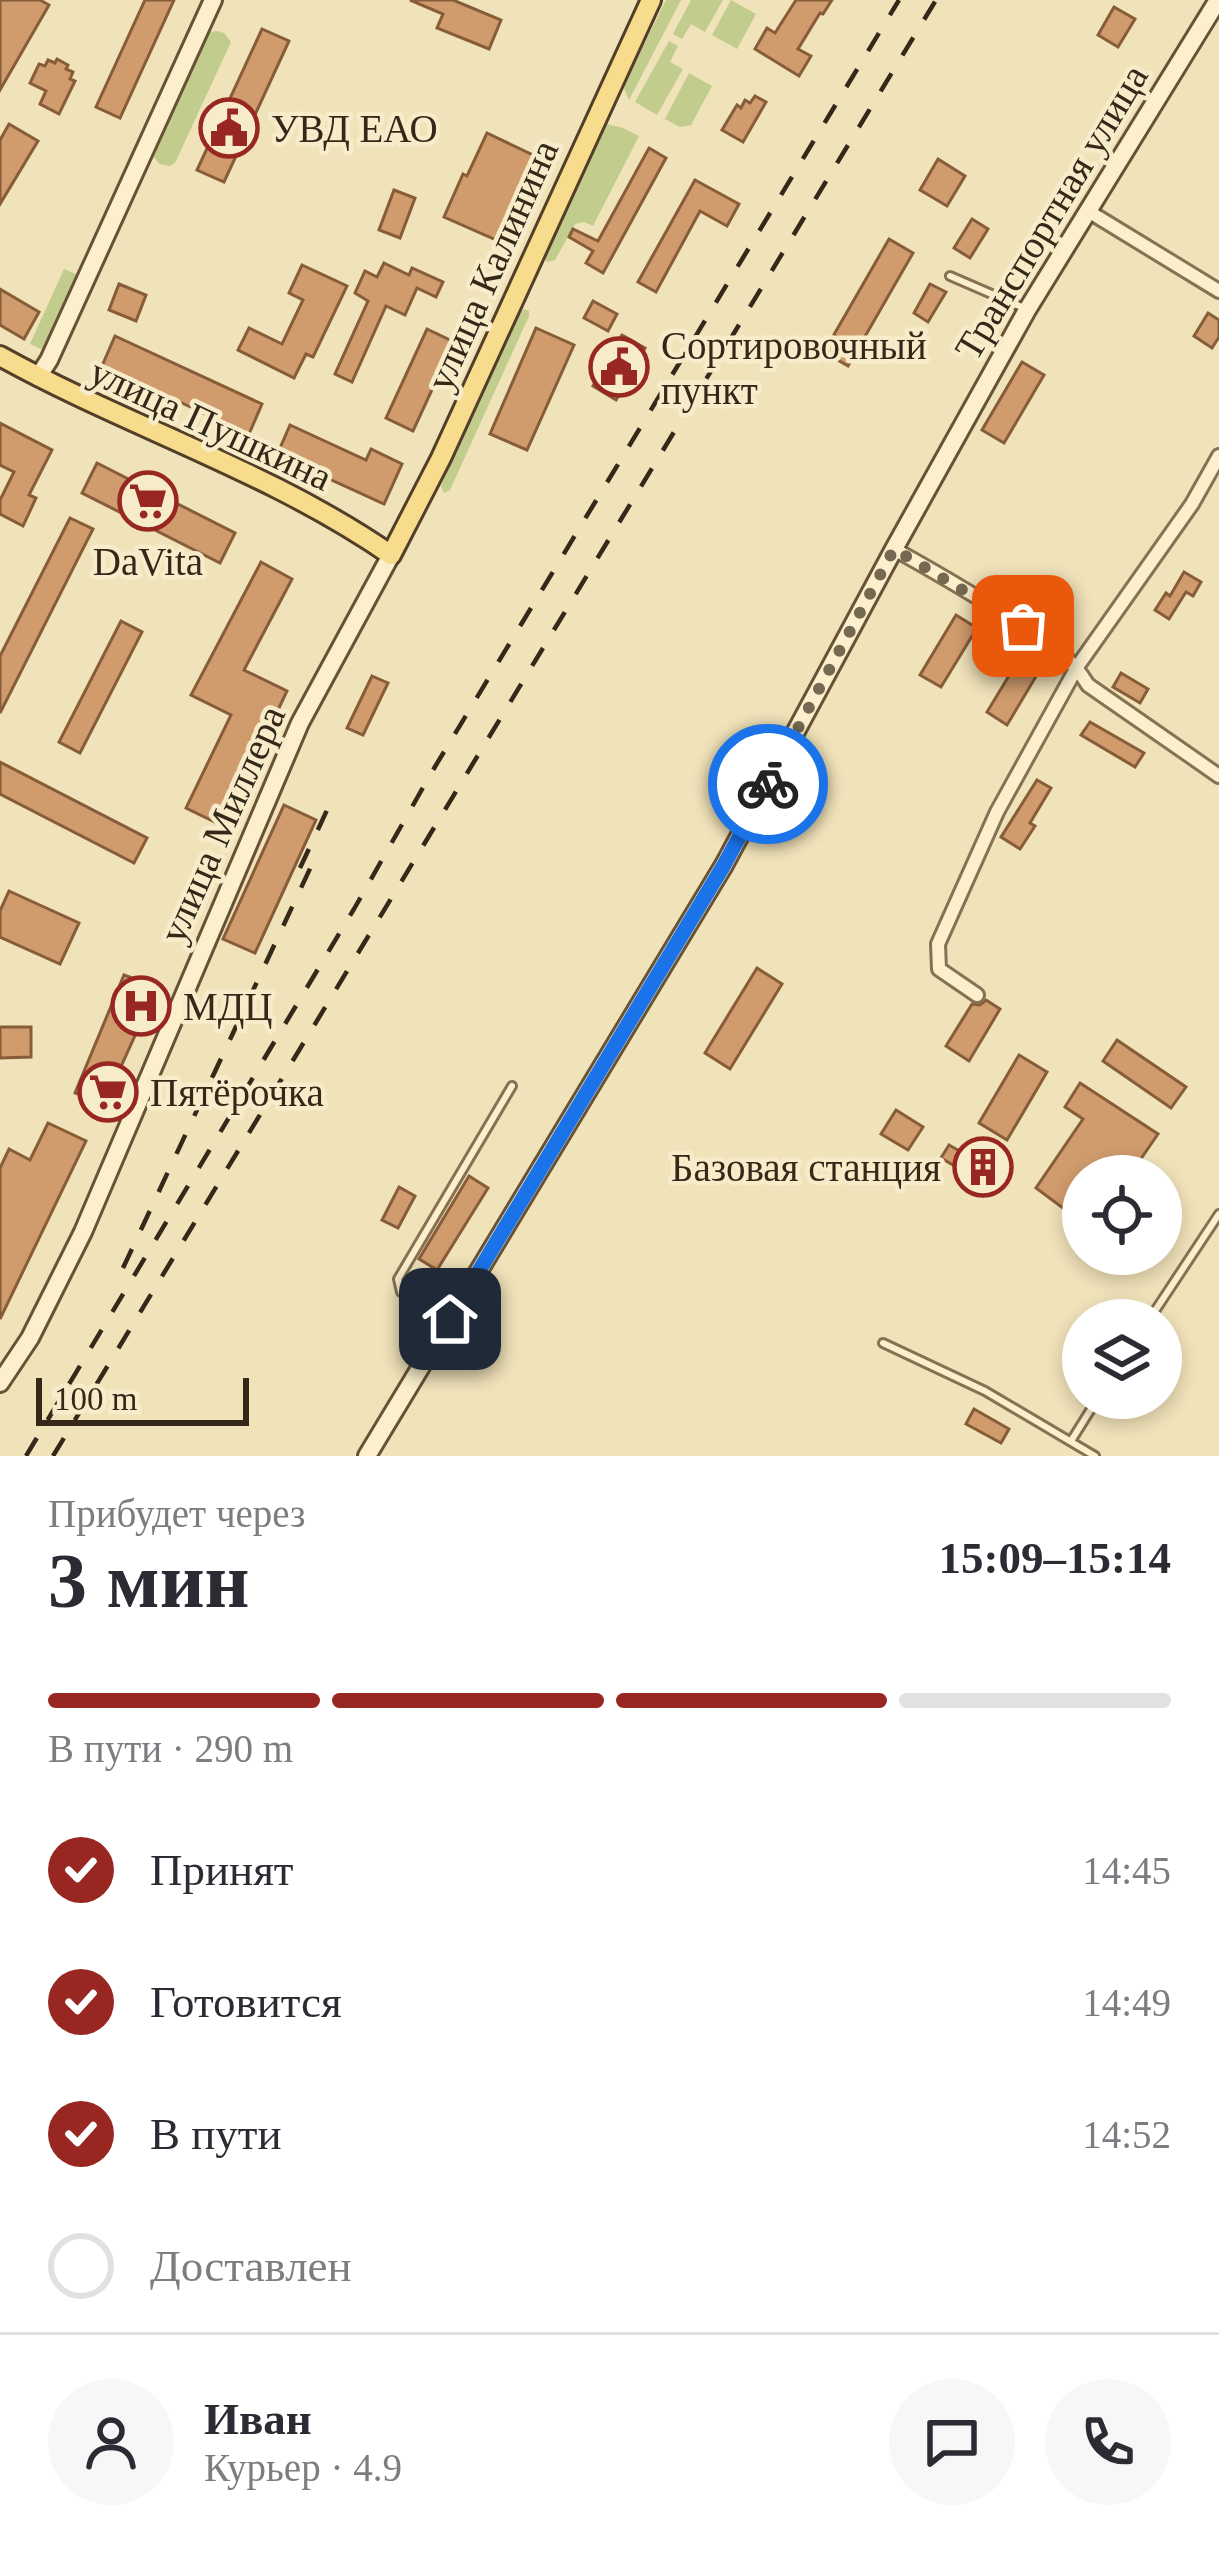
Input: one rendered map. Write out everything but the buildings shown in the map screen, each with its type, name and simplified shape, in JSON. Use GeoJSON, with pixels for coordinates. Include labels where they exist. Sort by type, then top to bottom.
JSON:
{"type":"FeatureCollection","features":[{"type":"Feature","properties":{"kind":"main road"},"geometry":{"type":"LineString","coordinates":[[38,377],[213,0]]}},
{"type":"Feature","properties":{"kind":"main road","name":"улица Калинина"},"geometry":{"type":"LineString","coordinates":[[391,555],[441,458],[651,0]]}},
{"type":"Feature","properties":{"kind":"main road","name":"Транспортная улица"},"geometry":{"type":"LineString","coordinates":[[367,1456],[724,865],[1027,310],[1218,0]]}},
{"type":"Feature","properties":{"kind":"main road","name":"улица Пушкина"},"geometry":{"type":"LineString","coordinates":[[0,356],[269,483],[391,555]]}},
{"type":"Feature","properties":{"kind":"main road","name":"улица Миллера"},"geometry":{"type":"LineString","coordinates":[[0,1383],[30,1338],[83,1232],[300,723],[391,555]]}},
{"type":"Feature","properties":{"kind":"street"},"geometry":{"type":"LineString","coordinates":[[1088,211],[1219,291]]}},
{"type":"Feature","properties":{"kind":"street"},"geometry":{"type":"LineString","coordinates":[[977,994],[939,969],[938,944],[997,812],[1077,667],[1192,504],[1219,455]]}},
{"type":"Feature","properties":{"kind":"street"},"geometry":{"type":"LineString","coordinates":[[894,549],[1055,647],[1088,685],[1219,776]]}},
{"type":"Feature","properties":{"kind":"lane"},"geometry":{"type":"LineString","coordinates":[[950,277],[1027,310]]}},
{"type":"Feature","properties":{"kind":"lane"},"geometry":{"type":"LineString","coordinates":[[450,1319],[401,1292],[398,1279],[512,1086]]}},
{"type":"Feature","properties":{"kind":"lane"},"geometry":{"type":"LineString","coordinates":[[1163,1299],[1219,1214]]}},
{"type":"Feature","properties":{"kind":"lane"},"geometry":{"type":"LineString","coordinates":[[884,1343],[985,1391],[1095,1456]]}},
{"type":"Feature","properties":{"kind":"lane"},"geometry":{"type":"LineString","coordinates":[[1071,1441],[1085,1419]]}},
{"type":"Feature","properties":{"kind":"green space"},"geometry":{"type":"Polygon","coordinates":[[[666,0],[681,0],[629,100],[623,86],[666,0]]]}},
{"type":"Feature","properties":{"kind":"green space"},"geometry":{"type":"Polygon","coordinates":[[[691,0],[723,0],[705,32],[691,24],[682,39],[673,34],[691,0]]]}},
{"type":"Feature","properties":{"kind":"green space"},"geometry":{"type":"Polygon","coordinates":[[[731,0],[756,14],[737,49],[712,35],[731,0]]]}},
{"type":"Feature","properties":{"kind":"green space"},"geometry":{"type":"Polygon","coordinates":[[[217,31],[231,42],[175,163],[159,164],[152,154],[209,32],[217,31]]]}},
{"type":"Feature","properties":{"kind":"green space"},"geometry":{"type":"Polygon","coordinates":[[[669,41],[678,46],[670,62],[683,69],[657,115],[635,102],[669,41]]]}},
{"type":"Feature","properties":{"kind":"green space"},"geometry":{"type":"Polygon","coordinates":[[[689,73],[712,86],[691,125],[680,127],[665,119],[689,73]]]}},
{"type":"Feature","properties":{"kind":"green space"},"geometry":{"type":"Polygon","coordinates":[[[607,124],[639,136],[593,226],[575,224],[555,260],[547,262],[542,254],[607,124]]]}},
{"type":"Feature","properties":{"kind":"green space"},"geometry":{"type":"Polygon","coordinates":[[[64,269],[78,275],[41,349],[30,344],[64,269]]]}},
{"type":"Feature","properties":{"kind":"green space"},"geometry":{"type":"Polygon","coordinates":[[[524,309],[529,316],[450,490],[444,493],[441,486],[524,309]]]}},
{"type":"Feature","properties":{"kind":"railway"},"geometry":{"type":"LineString","coordinates":[[26,1456],[433,770],[899,0]]}},
{"type":"Feature","properties":{"kind":"railway"},"geometry":{"type":"LineString","coordinates":[[53,1456],[936,0]]}},
{"type":"Feature","properties":{"kind":"railway"},"geometry":{"type":"LineString","coordinates":[[300,868],[328,808]]}},
{"type":"Feature","properties":{"kind":"railway"},"geometry":{"type":"LineString","coordinates":[[123,1268],[315,858]]}},
{"type":"Feature","properties":{"kind":"way so far"},"geometry":{"type":"LineString","coordinates":[[768,784],[894,549],[1023,626]]}},
{"type":"Feature","properties":{"kind":"place","name":"УВД ЕАО"},"geometry":{"type":"Point","coordinates":[229,128]}},
{"type":"Feature","properties":{"kind":"place","name":"Сортировочный пункт"},"geometry":{"type":"Point","coordinates":[619,367]}},
{"type":"Feature","properties":{"kind":"place","name":"DaVita"},"geometry":{"type":"Point","coordinates":[148,501]}},
{"type":"Feature","properties":{"kind":"place","name":"МДЦ"},"geometry":{"type":"Point","coordinates":[141,1006]}},
{"type":"Feature","properties":{"kind":"place","name":"Пятёрочка"},"geometry":{"type":"Point","coordinates":[108,1092]}},
{"type":"Feature","properties":{"kind":"place","name":"Базовая станция"},"geometry":{"type":"Point","coordinates":[983,1167]}},
{"type":"Feature","properties":{"kind":"route"},"geometry":{"type":"LineString","coordinates":[[450,1319],[768,784]]}}]}
